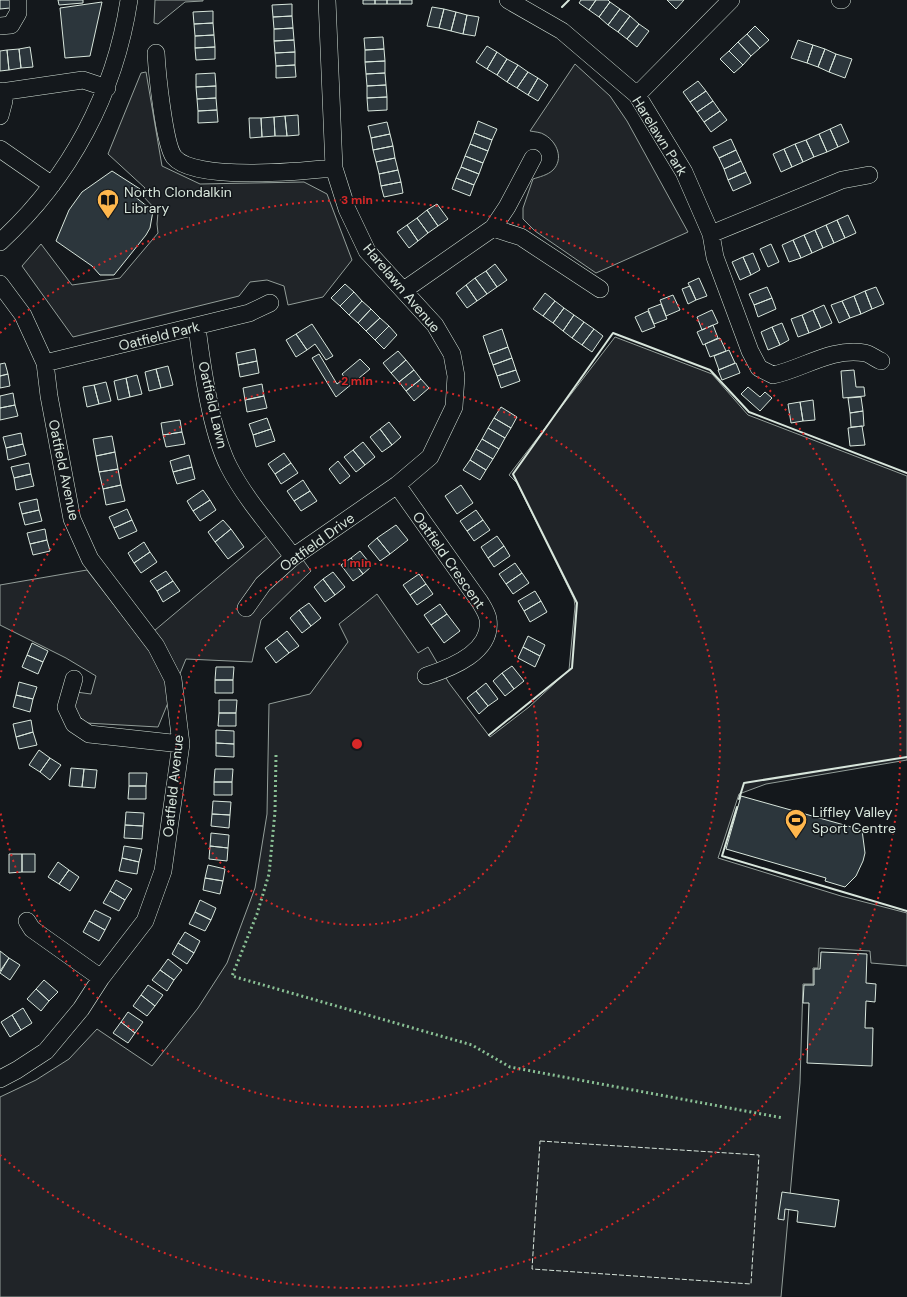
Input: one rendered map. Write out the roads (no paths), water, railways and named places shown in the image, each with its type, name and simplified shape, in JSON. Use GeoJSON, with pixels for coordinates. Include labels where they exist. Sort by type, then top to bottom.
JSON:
{"type":"FeatureCollection","features":[{"type":"Feature","properties":{"kind":"street"},"geometry":{"type":"LineString","coordinates":[[0,26],[11,25],[18,13],[18,0]]}},
{"type":"Feature","properties":{"kind":"street"},"geometry":{"type":"LineString","coordinates":[[0,242],[24,220],[52,185],[86,133],[107,88],[125,26],[129,0]]}},
{"type":"Feature","properties":{"kind":"street","name":"Harelawn Avenue"},"geometry":{"type":"LineString","coordinates":[[327,0],[334,168],[347,209],[367,251],[435,325],[452,354],[456,376],[454,407],[430,456],[397,485]]}},
{"type":"Feature","properties":{"kind":"street","name":"Harelawn Park"},"geometry":{"type":"LineString","coordinates":[[508,0],[562,31],[637,95],[684,172],[711,234],[715,257],[750,351],[759,368],[772,376],[788,372],[818,358],[838,353],[866,353],[881,361]]}},
{"type":"Feature","properties":{"kind":"street"},"geometry":{"type":"LineString","coordinates":[[637,95],[730,0]]}},
{"type":"Feature","properties":{"kind":"street"},"geometry":{"type":"LineString","coordinates":[[156,53],[167,138],[174,157],[192,167],[219,172],[265,174],[334,168]]}},
{"type":"Feature","properties":{"kind":"street"},"geometry":{"type":"LineString","coordinates":[[0,116],[4,101],[1,92],[83,80],[107,88]]}},
{"type":"Feature","properties":{"kind":"street"},"geometry":{"type":"LineString","coordinates":[[0,149],[52,185]]}},
{"type":"Feature","properties":{"kind":"street"},"geometry":{"type":"LineString","coordinates":[[404,290],[493,228],[507,207],[533,158]]}},
{"type":"Feature","properties":{"kind":"street"},"geometry":{"type":"LineString","coordinates":[[711,234],[842,180],[869,175]]}},
{"type":"Feature","properties":{"kind":"street"},"geometry":{"type":"LineString","coordinates":[[493,228],[521,237],[600,289]]}},
{"type":"Feature","properties":{"kind":"street","name":"Oatfield Avenue"},"geometry":{"type":"LineString","coordinates":[[0,284],[23,315],[45,363],[49,396],[72,519],[90,559],[156,646],[173,679],[181,744],[163,871],[145,921],[101,978],[81,1009],[46,1051],[17,1070],[0,1078]]}},
{"type":"Feature","properties":{"kind":"street","name":"Oatfield Park"},"geometry":{"type":"LineString","coordinates":[[45,363],[197,327],[249,313],[270,302]]}},
{"type":"Feature","properties":{"kind":"street","name":"Oatfield Lawn"},"geometry":{"type":"LineString","coordinates":[[197,327],[215,428],[229,467],[257,510],[294,557]]}},
{"type":"Feature","properties":{"kind":"street","name":"Oatfield Drive"},"geometry":{"type":"LineString","coordinates":[[246,608],[263,584],[294,557],[397,485]]}},
{"type":"Feature","properties":{"kind":"street","name":"Oatfield Crescent"},"geometry":{"type":"LineString","coordinates":[[397,485],[480,602],[488,618],[488,632],[481,646],[451,668],[426,676]]}},
{"type":"Feature","properties":{"kind":"street"},"geometry":{"type":"LineString","coordinates":[[74,679],[66,707],[74,724],[89,734],[181,744]]}},
{"type":"Feature","properties":{"kind":"street"},"geometry":{"type":"LineString","coordinates":[[27,921],[32,929],[101,978]]}},
{"type":"Feature","properties":{"kind":"place","name":"North Clondalkin Library"},"geometry":{"type":"Point","coordinates":[108,220]}},
{"type":"Feature","properties":{"kind":"place","name":"Liffley Valley Sport Centre"},"geometry":{"type":"Point","coordinates":[796,840]}}]}
